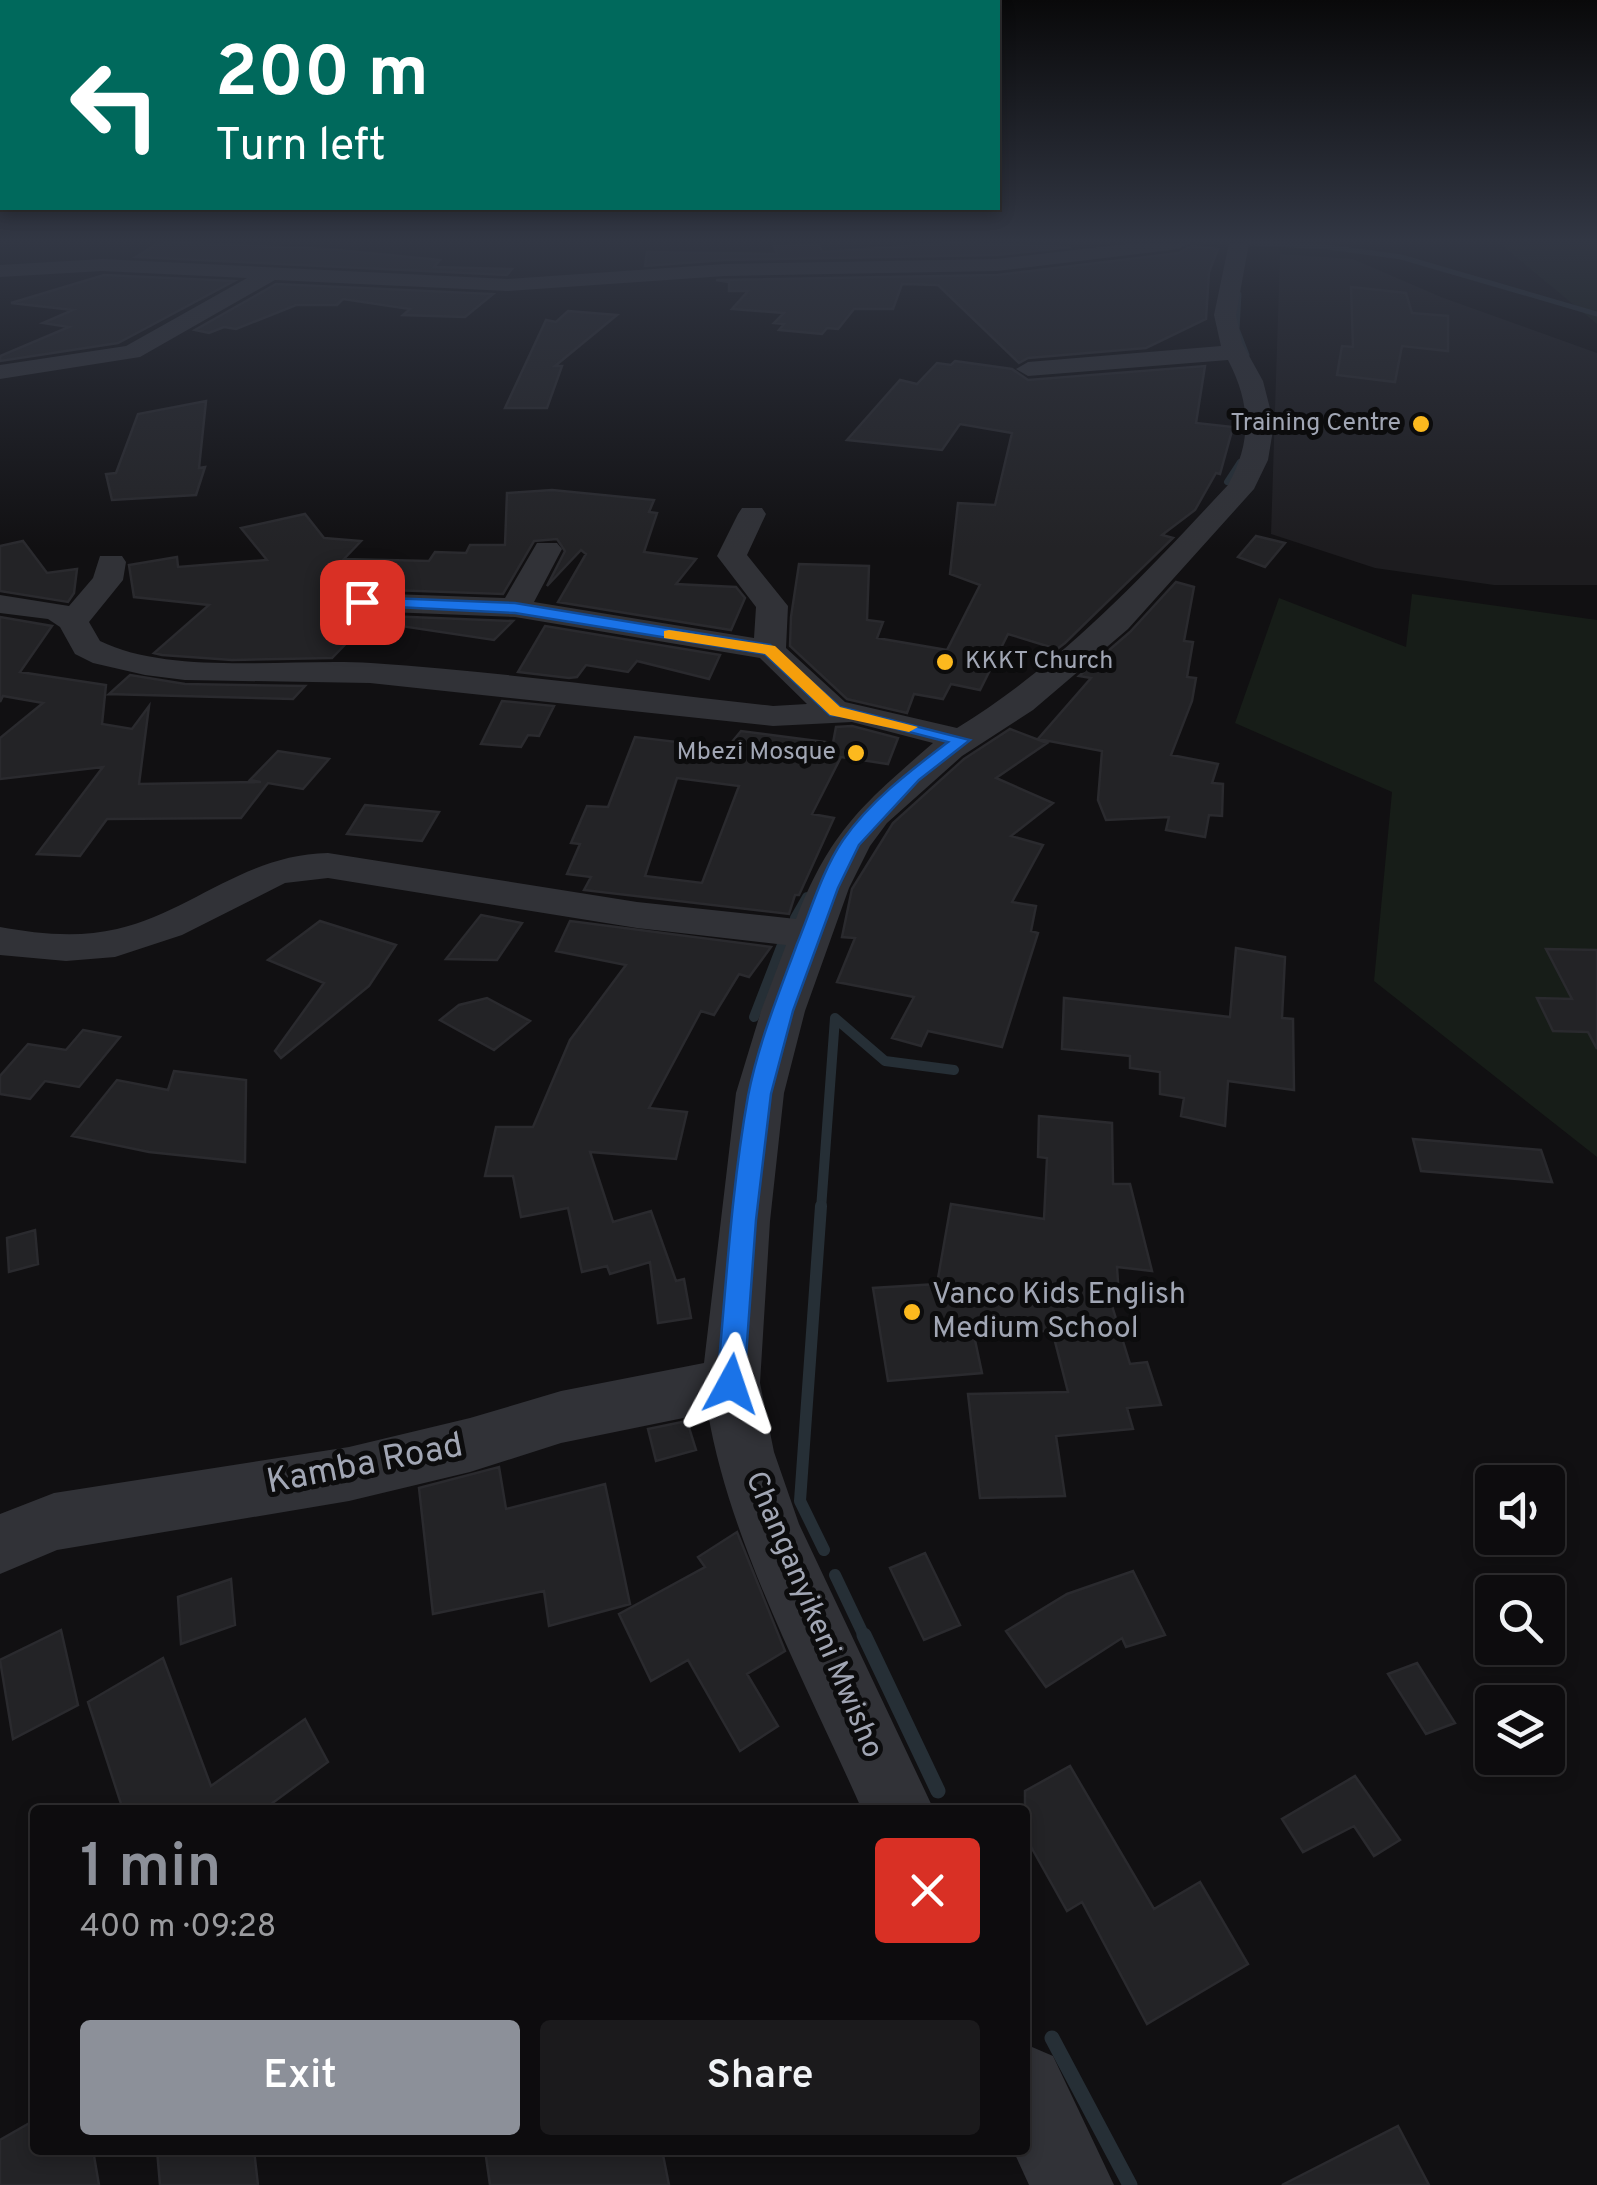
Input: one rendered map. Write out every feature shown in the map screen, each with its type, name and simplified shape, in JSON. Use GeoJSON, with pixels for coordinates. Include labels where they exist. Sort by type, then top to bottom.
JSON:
{"type":"FeatureCollection","features":[{"type":"Feature","properties":{"kind":"street"},"geometry":{"type":"LineString","coordinates":[[6,368],[132,352],[144,345]]}},
{"type":"Feature","properties":{"kind":"street","name":"Changanyikeni Mwisho"},"geometry":{"type":"LineString","coordinates":[[896,1805],[770,1530],[744,1452],[731,1384],[744,1220],[760,1094],[783,1011],[828,888],[850,844],[913,776],[1021,703],[1118,622],[1240,489],[1256,460],[1261,424],[1251,381],[1234,345]]}},
{"type":"Feature","properties":{"kind":"street"},"geometry":{"type":"LineString","coordinates":[[1028,370],[1236,352]]}},
{"type":"Feature","properties":{"kind":"street"},"geometry":{"type":"LineString","coordinates":[[752,514],[732,556],[772,606],[770,650]]}},
{"type":"Feature","properties":{"kind":"street"},"geometry":{"type":"LineString","coordinates":[[515,608],[546,549]]}},
{"type":"Feature","properties":{"kind":"street"},"geometry":{"type":"LineString","coordinates":[[73,620],[108,580],[111,562]]}},
{"type":"Feature","properties":{"kind":"street"},"geometry":{"type":"LineString","coordinates":[[362,602],[515,608],[770,650],[836,712]]}},
{"type":"Feature","properties":{"kind":"street"},"geometry":{"type":"LineString","coordinates":[[0,604],[36,606],[73,620],[87,647],[105,656],[172,668],[370,673],[773,716],[852,712],[962,740]]}},
{"type":"Feature","properties":{"kind":"street"},"geometry":{"type":"LineString","coordinates":[[0,941],[26,946],[97,946],[132,939],[272,874],[311,865],[348,866],[724,929],[814,934]]}},
{"type":"Feature","properties":{"kind":"street","name":"Kamba Road"},"geometry":{"type":"LineString","coordinates":[[0,1544],[54,1522],[349,1474],[470,1445],[561,1417],[731,1384]]}},
{"type":"Feature","properties":{"kind":"street"},"geometry":{"type":"LineString","coordinates":[[1030,2095],[1072,2185]]}},
{"type":"Feature","properties":{"kind":"shaded area"},"geometry":{"type":"Polygon","coordinates":[[[1277,345],[1575,345],[1597,353],[1597,585],[1494,585],[1375,568],[1271,534],[1277,345]]]}},
{"type":"Feature","properties":{"kind":"shaded area"},"geometry":{"type":"Polygon","coordinates":[[[1412,594],[1597,620],[1597,1157],[1374,981],[1392,792],[1235,723],[1279,598],[1406,647],[1412,594]]]}},
{"type":"Feature","properties":{"kind":"building"},"geometry":{"type":"Polygon","coordinates":[[[26,345],[105,345],[0,361],[0,356],[26,345]]]}},
{"type":"Feature","properties":{"kind":"building"},"geometry":{"type":"Polygon","coordinates":[[[534,345],[581,345],[555,366],[562,366],[547,408],[505,408],[534,345]]]}},
{"type":"Feature","properties":{"kind":"building"},"geometry":{"type":"Polygon","coordinates":[[[1000,345],[1152,345],[1028,358],[1019,363],[1000,345]]]}},
{"type":"Feature","properties":{"kind":"building"},"geometry":{"type":"Polygon","coordinates":[[[1448,345],[1448,351],[1402,346],[1395,382],[1337,375],[1342,346],[1448,345]]]}},
{"type":"Feature","properties":{"kind":"building"},"geometry":{"type":"Polygon","coordinates":[[[955,361],[1012,369],[1028,380],[1205,366],[1196,423],[1233,427],[1220,474],[1216,473],[1195,510],[1162,535],[1173,538],[1065,643],[1057,649],[1008,634],[980,690],[951,684],[943,699],[914,694],[907,713],[847,699],[790,646],[791,617],[799,564],[869,566],[867,620],[883,622],[877,638],[947,650],[980,585],[950,574],[958,503],[995,505],[1012,433],[960,424],[942,450],[847,440],[900,380],[917,384],[937,363],[951,365],[955,361]]]}},
{"type":"Feature","properties":{"kind":"building"},"geometry":{"type":"Polygon","coordinates":[[[206,401],[199,468],[205,467],[196,495],[112,500],[106,474],[116,473],[138,414],[206,401]]]}},
{"type":"Feature","properties":{"kind":"building"},"geometry":{"type":"Polygon","coordinates":[[[552,490],[654,500],[649,512],[657,513],[644,552],[696,559],[676,584],[736,587],[745,598],[731,630],[558,602],[586,554],[581,550],[547,586],[565,551],[557,539],[534,541],[503,594],[362,589],[350,591],[342,602],[348,611],[361,615],[513,621],[494,640],[368,621],[332,658],[232,660],[162,655],[154,653],[209,605],[134,597],[129,565],[177,557],[178,567],[267,560],[241,528],[305,514],[324,538],[361,541],[344,559],[429,561],[435,552],[466,553],[470,545],[505,545],[507,493],[552,490]]]}},
{"type":"Feature","properties":{"kind":"building"},"geometry":{"type":"Polygon","coordinates":[[[1256,536],[1285,543],[1265,567],[1238,557],[1256,536]]]}},
{"type":"Feature","properties":{"kind":"building"},"geometry":{"type":"Polygon","coordinates":[[[23,541],[47,573],[77,569],[74,593],[68,602],[0,591],[0,546],[23,541]]]}},
{"type":"Feature","properties":{"kind":"building"},"geometry":{"type":"Polygon","coordinates":[[[1176,582],[1194,587],[1184,641],[1193,642],[1187,677],[1196,678],[1192,701],[1171,755],[1218,764],[1212,783],[1223,784],[1222,816],[1209,815],[1205,837],[1166,830],[1169,817],[1106,820],[1098,800],[1102,751],[1038,739],[1091,678],[1079,676],[1130,632],[1176,582]]]}},
{"type":"Feature","properties":{"kind":"building"},"geometry":{"type":"Polygon","coordinates":[[[0,617],[52,626],[20,672],[106,685],[102,724],[132,729],[149,706],[139,784],[261,782],[250,780],[278,751],[329,759],[303,789],[268,783],[241,818],[107,819],[80,856],[37,854],[103,767],[0,779],[0,738],[43,703],[3,696],[0,702],[0,617]]]}},
{"type":"Feature","properties":{"kind":"building"},"geometry":{"type":"Polygon","coordinates":[[[545,626],[720,655],[709,679],[637,661],[628,672],[586,665],[577,677],[569,678],[518,672],[545,626]]]}},
{"type":"Feature","properties":{"kind":"building"},"geometry":{"type":"Polygon","coordinates":[[[130,675],[185,684],[305,686],[293,699],[109,694],[130,675]]]}},
{"type":"Feature","properties":{"kind":"building"},"geometry":{"type":"Polygon","coordinates":[[[502,701],[554,706],[539,736],[528,735],[521,747],[481,744],[502,701]]]}},
{"type":"Feature","properties":{"kind":"building"},"geometry":{"type":"Polygon","coordinates":[[[852,726],[898,738],[888,764],[841,757],[812,814],[834,818],[789,914],[584,890],[591,877],[567,874],[580,844],[571,843],[587,806],[608,807],[635,737],[727,748],[741,731],[833,743],[836,727],[852,726]],[[677,778],[645,876],[702,883],[739,786],[677,778]]]}},
{"type":"Feature","properties":{"kind":"building"},"geometry":{"type":"Polygon","coordinates":[[[1010,729],[1047,743],[996,778],[1053,803],[1011,836],[1043,845],[1012,902],[1036,906],[1031,931],[1038,933],[1002,1047],[928,1031],[921,1046],[892,1038],[914,997],[837,982],[855,938],[842,937],[852,889],[893,823],[964,759],[1010,729]]]}},
{"type":"Feature","properties":{"kind":"building"},"geometry":{"type":"Polygon","coordinates":[[[365,805],[439,812],[422,841],[347,834],[365,805]]]}},
{"type":"Feature","properties":{"kind":"building"},"geometry":{"type":"Polygon","coordinates":[[[481,915],[522,923],[497,960],[446,959],[481,915]]]}},
{"type":"Feature","properties":{"kind":"building"},"geometry":{"type":"Polygon","coordinates":[[[320,921],[396,945],[369,986],[281,1058],[275,1051],[324,983],[268,960],[320,921]]]}},
{"type":"Feature","properties":{"kind":"building"},"geometry":{"type":"Polygon","coordinates":[[[570,921],[771,947],[749,977],[739,974],[714,1015],[701,1011],[649,1108],[687,1112],[676,1159],[590,1152],[613,1222],[651,1211],[676,1281],[684,1279],[691,1318],[658,1323],[650,1262],[610,1274],[607,1266],[582,1272],[568,1208],[521,1217],[513,1176],[485,1176],[496,1127],[533,1127],[570,1040],[626,965],[556,951],[570,921]]]}},
{"type":"Feature","properties":{"kind":"building"},"geometry":{"type":"Polygon","coordinates":[[[1236,948],[1285,957],[1282,1018],[1293,1019],[1294,1090],[1228,1081],[1225,1126],[1181,1116],[1184,1098],[1160,1094],[1160,1072],[1130,1068],[1130,1056],[1062,1049],[1064,998],[1230,1017],[1236,948]]]}},
{"type":"Feature","properties":{"kind":"building"},"geometry":{"type":"Polygon","coordinates":[[[1546,949],[1597,950],[1597,1049],[1588,1032],[1553,1031],[1537,998],[1572,999],[1546,949]]]}},
{"type":"Feature","properties":{"kind":"building"},"geometry":{"type":"Polygon","coordinates":[[[487,998],[530,1021],[494,1050],[440,1020],[459,1005],[487,998]]]}},
{"type":"Feature","properties":{"kind":"building"},"geometry":{"type":"Polygon","coordinates":[[[83,1030],[120,1037],[79,1087],[45,1081],[30,1099],[0,1094],[0,1076],[28,1044],[66,1050],[83,1030]]]}},
{"type":"Feature","properties":{"kind":"building"},"geometry":{"type":"Polygon","coordinates":[[[174,1071],[246,1080],[245,1162],[149,1152],[72,1136],[117,1080],[168,1090],[174,1071]]]}},
{"type":"Feature","properties":{"kind":"building"},"geometry":{"type":"Polygon","coordinates":[[[1039,1116],[1112,1123],[1113,1184],[1130,1184],[1152,1271],[1117,1267],[1119,1297],[1109,1296],[1130,1364],[1147,1362],[1161,1405],[1127,1408],[1133,1429],[1056,1436],[1065,1496],[980,1498],[968,1394],[1068,1392],[1052,1330],[975,1340],[982,1373],[888,1381],[873,1288],[937,1284],[951,1204],[1044,1219],[1047,1158],[1038,1157],[1039,1116]]]}},
{"type":"Feature","properties":{"kind":"building"},"geometry":{"type":"Polygon","coordinates":[[[1413,1139],[1541,1150],[1552,1182],[1421,1171],[1413,1139]]]}},
{"type":"Feature","properties":{"kind":"building"},"geometry":{"type":"Polygon","coordinates":[[[35,1230],[38,1264],[9,1272],[7,1238],[35,1230]]]}},
{"type":"Feature","properties":{"kind":"building"},"geometry":{"type":"Polygon","coordinates":[[[687,1421],[696,1450],[656,1461],[648,1429],[687,1421]]]}},
{"type":"Feature","properties":{"kind":"building"},"geometry":{"type":"Polygon","coordinates":[[[499,1467],[506,1509],[605,1484],[630,1604],[549,1626],[544,1591],[433,1614],[419,1488],[499,1467]]]}},
{"type":"Feature","properties":{"kind":"building"},"geometry":{"type":"Polygon","coordinates":[[[737,1532],[785,1651],[747,1674],[778,1726],[740,1751],[688,1660],[651,1681],[619,1614],[705,1567],[698,1557],[737,1532]]]}},
{"type":"Feature","properties":{"kind":"building"},"geometry":{"type":"Polygon","coordinates":[[[925,1553],[960,1625],[924,1640],[890,1568],[925,1553]]]}},
{"type":"Feature","properties":{"kind":"building"},"geometry":{"type":"Polygon","coordinates":[[[1133,1571],[1165,1635],[1126,1647],[1122,1638],[1046,1687],[1006,1631],[1067,1594],[1133,1571]]]}},
{"type":"Feature","properties":{"kind":"building"},"geometry":{"type":"Polygon","coordinates":[[[231,1579],[235,1625],[181,1644],[178,1597],[231,1579]]]}},
{"type":"Feature","properties":{"kind":"building"},"geometry":{"type":"Polygon","coordinates":[[[61,1630],[78,1705],[13,1739],[0,1660],[61,1630]]]}},
{"type":"Feature","properties":{"kind":"building"},"geometry":{"type":"Polygon","coordinates":[[[163,1658],[211,1786],[305,1719],[328,1762],[270,1805],[121,1805],[88,1702],[163,1658]]]}},
{"type":"Feature","properties":{"kind":"building"},"geometry":{"type":"Polygon","coordinates":[[[1417,1663],[1455,1723],[1426,1734],[1388,1674],[1417,1663]]]}},
{"type":"Feature","properties":{"kind":"building"},"geometry":{"type":"Polygon","coordinates":[[[1070,1766],[1154,1909],[1200,1882],[1248,1964],[1147,2024],[1082,1902],[1067,1911],[1030,1845],[1030,1805],[1025,1805],[1025,1791],[1070,1766]]]}},
{"type":"Feature","properties":{"kind":"building"},"geometry":{"type":"Polygon","coordinates":[[[1355,1776],[1400,1840],[1374,1856],[1354,1826],[1303,1852],[1282,1819],[1355,1776]]]}},
{"type":"Feature","properties":{"kind":"building"},"geometry":{"type":"Polygon","coordinates":[[[30,2123],[30,2155],[94,2155],[99,2185],[0,2185],[0,2140],[30,2123]]]}},
{"type":"Feature","properties":{"kind":"building"},"geometry":{"type":"Polygon","coordinates":[[[1398,2126],[1429,2185],[1282,2185],[1398,2126]]]}},
{"type":"Feature","properties":{"kind":"building"},"geometry":{"type":"Polygon","coordinates":[[[157,2155],[255,2155],[258,2185],[160,2185],[157,2155]]]}},
{"type":"Feature","properties":{"kind":"building"},"geometry":{"type":"Polygon","coordinates":[[[486,2155],[663,2155],[669,2185],[490,2185],[486,2155]]]}},
{"type":"Feature","properties":{"kind":"waterway"},"geometry":{"type":"LineString","coordinates":[[1243,345],[1247,355]]}},
{"type":"Feature","properties":{"kind":"waterway"},"geometry":{"type":"LineString","coordinates":[[1227,482],[1240,462]]}},
{"type":"Feature","properties":{"kind":"waterway"},"geometry":{"type":"LineString","coordinates":[[795,918],[807,897]]}},
{"type":"Feature","properties":{"kind":"waterway"},"geometry":{"type":"LineString","coordinates":[[754,1017],[783,942]]}},
{"type":"Feature","properties":{"kind":"waterway"},"geometry":{"type":"LineString","coordinates":[[821,1209],[835,1018],[885,1061],[954,1070]]}},
{"type":"Feature","properties":{"kind":"waterway"},"geometry":{"type":"LineString","coordinates":[[821,1206],[800,1501],[824,1550]]}},
{"type":"Feature","properties":{"kind":"waterway"},"geometry":{"type":"LineString","coordinates":[[835,1575],[865,1638]]}},
{"type":"Feature","properties":{"kind":"waterway"},"geometry":{"type":"LineString","coordinates":[[864,1635],[938,1791]]}},
{"type":"Feature","properties":{"kind":"waterway"},"geometry":{"type":"LineString","coordinates":[[1052,2038],[1130,2185]]}},
{"type":"Feature","properties":{"kind":"slow traffic"},"geometry":{"type":"LineString","coordinates":[[669,634],[770,650],[836,712],[852,712],[909,727]]}},
{"type":"Feature","properties":{"kind":"place","name":"Training Centre"},"geometry":{"type":"Point","coordinates":[1421,424]}},
{"type":"Feature","properties":{"kind":"place","name":"KKKT Church"},"geometry":{"type":"Point","coordinates":[945,662]}},
{"type":"Feature","properties":{"kind":"place","name":"Mbezi Mosque"},"geometry":{"type":"Point","coordinates":[856,753]}},
{"type":"Feature","properties":{"kind":"place","name":"Vanco Kids English Medium School"},"geometry":{"type":"Point","coordinates":[912,1312]}},
{"type":"Feature","properties":{"kind":"route"},"geometry":{"type":"LineString","coordinates":[[362,602],[515,608],[770,650],[836,712],[852,712],[962,740],[913,776],[850,844],[828,888],[783,1011],[760,1094],[744,1220],[731,1384]]}}]}
